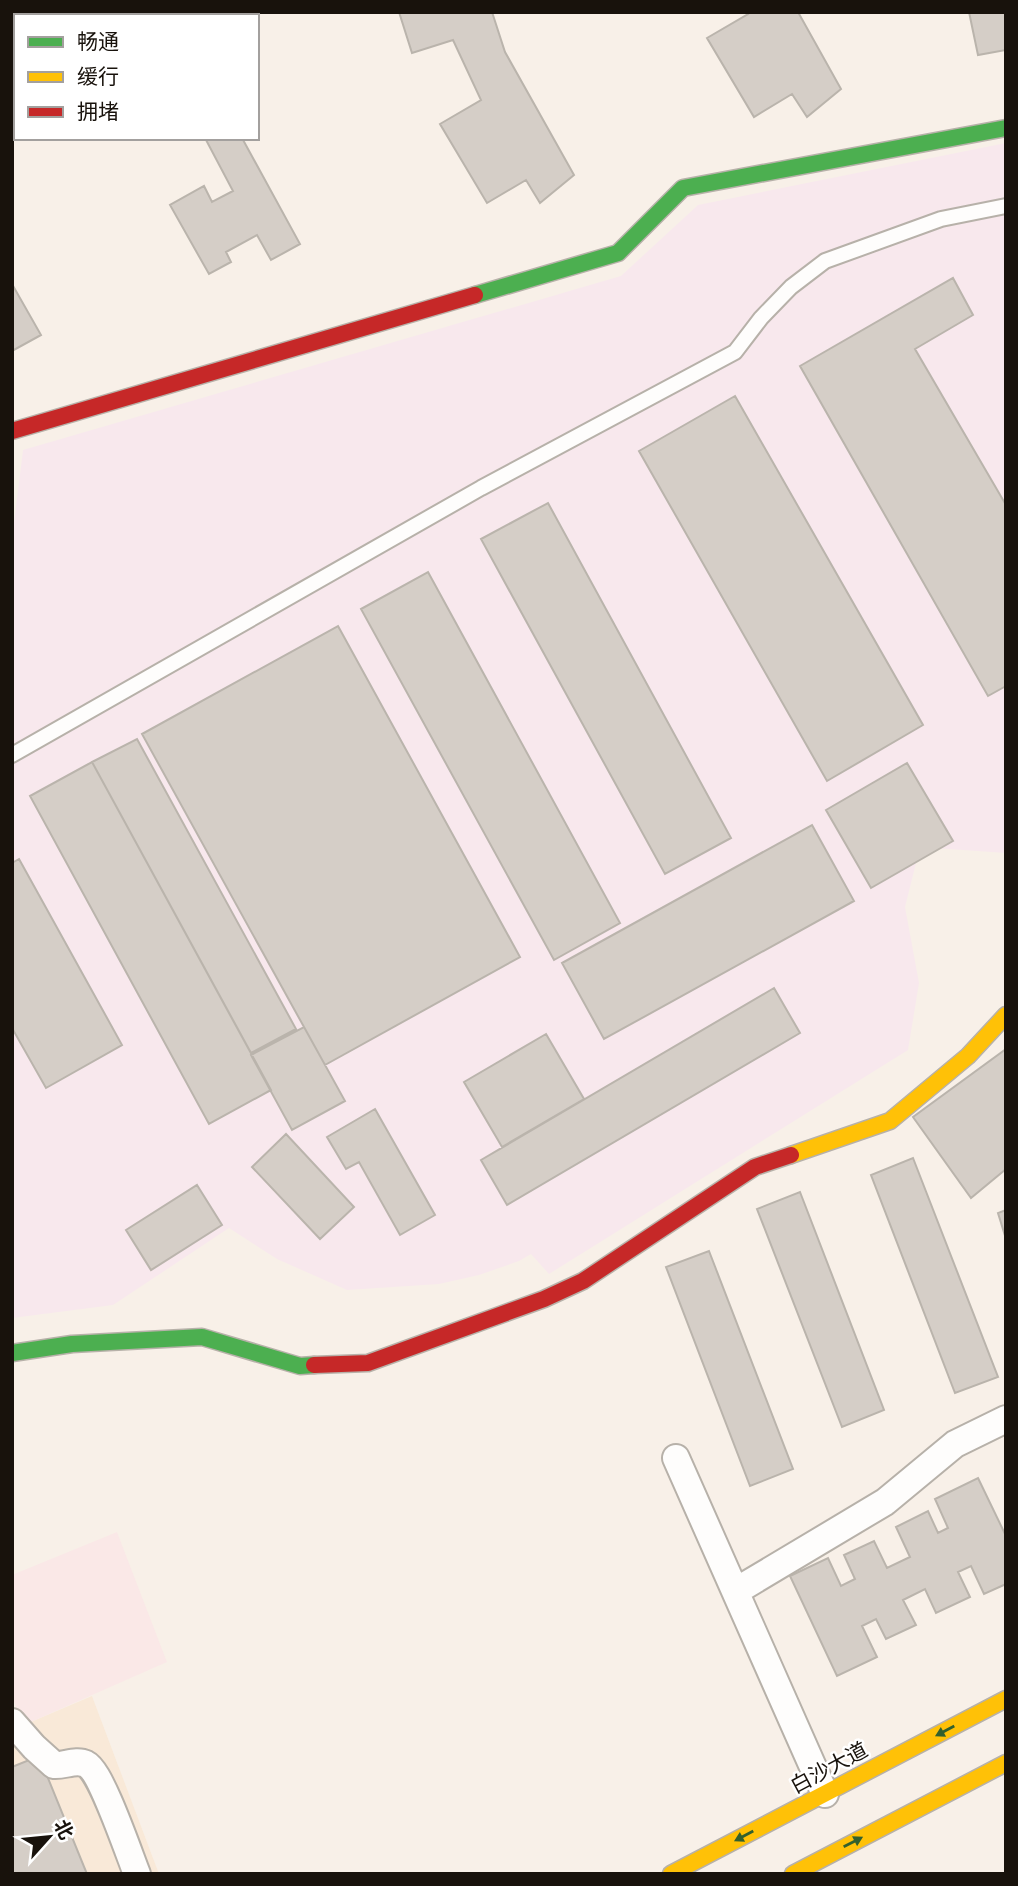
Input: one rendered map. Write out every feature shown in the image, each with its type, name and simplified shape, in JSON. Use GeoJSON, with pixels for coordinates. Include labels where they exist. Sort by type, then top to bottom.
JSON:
{"type":"FeatureCollection","features":[{"type":"Feature","properties":{"kind":"street"},"geometry":{"type":"LineString","coordinates":[[12,431],[618,253],[683,188],[1006,128]]}},
{"type":"Feature","properties":{"kind":"street"},"geometry":{"type":"LineString","coordinates":[[12,1353],[72,1345],[202,1337],[300,1366],[368,1363],[583,1281],[755,1167],[890,1121],[968,1056],[1006,1015]]}},
{"type":"Feature","properties":{"kind":"street"},"geometry":{"type":"LineString","coordinates":[[736,1591],[885,1502],[955,1444],[1006,1419]]}},
{"type":"Feature","properties":{"kind":"street"},"geometry":{"type":"LineString","coordinates":[[676,1458],[825,1794]]}},
{"type":"Feature","properties":{"kind":"street","name":"白沙大道"},"geometry":{"type":"LineString","coordinates":[[671,1874],[1006,1699]]}},
{"type":"Feature","properties":{"kind":"street"},"geometry":{"type":"LineString","coordinates":[[12,1723],[23,1752],[54,1765],[83,1762],[92,1769],[101,1784],[136,1874]]}},
{"type":"Feature","properties":{"kind":"street"},"geometry":{"type":"LineString","coordinates":[[793,1874],[1006,1763]]}},
{"type":"Feature","properties":{"kind":"lane"},"geometry":{"type":"LineString","coordinates":[[12,755],[481,488],[735,352],[761,318],[791,287],[825,261],[941,219],[1006,205]]}},
{"type":"Feature","properties":{"kind":"shaded area"},"geometry":{"type":"Polygon","coordinates":[[[1006,143],[1006,853],[920,847],[905,907],[919,983],[908,1050],[549,1274],[531,1254],[479,1275],[439,1284],[347,1290],[277,1259],[229,1228],[113,1305],[12,1318],[12,538],[23,450],[621,276],[698,205],[1006,143]]]}},
{"type":"Feature","properties":{"kind":"shaded area"},"geometry":{"type":"Polygon","coordinates":[[[117,1532],[167,1662],[24,1725],[12,1697],[12,1575],[117,1532]]]}},
{"type":"Feature","properties":{"kind":"shaded area"},"geometry":{"type":"Polygon","coordinates":[[[92,1696],[159,1874],[12,1874],[12,1730],[92,1696]]]}},
{"type":"Feature","properties":{"kind":"building"},"geometry":{"type":"Polygon","coordinates":[[[185,12],[231,12],[231,14],[185,12]]]}},
{"type":"Feature","properties":{"kind":"building"},"geometry":{"type":"Polygon","coordinates":[[[399,12],[492,12],[505,52],[574,175],[540,203],[526,180],[487,203],[440,124],[481,100],[453,40],[412,53],[399,12]]]}},
{"type":"Feature","properties":{"kind":"building"},"geometry":{"type":"Polygon","coordinates":[[[747,12],[798,12],[841,89],[807,117],[792,94],[754,117],[707,38],[748,14],[747,12]]]}},
{"type":"Feature","properties":{"kind":"building"},"geometry":{"type":"Polygon","coordinates":[[[969,12],[1006,12],[1006,50],[978,55],[969,12]]]}},
{"type":"Feature","properties":{"kind":"building"},"geometry":{"type":"Polygon","coordinates":[[[206,140],[243,140],[300,244],[271,260],[257,235],[226,252],[231,262],[209,274],[170,205],[204,186],[212,202],[233,191],[206,140]]]}},
{"type":"Feature","properties":{"kind":"building"},"geometry":{"type":"Polygon","coordinates":[[[953,278],[973,315],[915,349],[1006,505],[1006,686],[988,696],[800,366],[953,278]]]}},
{"type":"Feature","properties":{"kind":"building"},"geometry":{"type":"Polygon","coordinates":[[[12,284],[41,335],[12,351],[12,284]]]}},
{"type":"Feature","properties":{"kind":"building"},"geometry":{"type":"Polygon","coordinates":[[[735,396],[923,725],[827,781],[639,451],[735,396]]]}},
{"type":"Feature","properties":{"kind":"building"},"geometry":{"type":"Polygon","coordinates":[[[548,503],[731,838],[665,874],[481,539],[548,503]]]}},
{"type":"Feature","properties":{"kind":"building"},"geometry":{"type":"Polygon","coordinates":[[[428,572],[620,923],[554,960],[361,609],[428,572]]]}},
{"type":"Feature","properties":{"kind":"building"},"geometry":{"type":"Polygon","coordinates":[[[338,626],[520,957],[325,1065],[142,734],[338,626]]]}},
{"type":"Feature","properties":{"kind":"building"},"geometry":{"type":"Polygon","coordinates":[[[137,739],[296,1029],[251,1053],[92,762],[137,739]]]}},
{"type":"Feature","properties":{"kind":"building"},"geometry":{"type":"Polygon","coordinates":[[[92,762],[271,1090],[209,1124],[30,796],[92,762]]]}},
{"type":"Feature","properties":{"kind":"building"},"geometry":{"type":"Polygon","coordinates":[[[907,763],[953,841],[871,888],[826,810],[907,763]]]}},
{"type":"Feature","properties":{"kind":"building"},"geometry":{"type":"Polygon","coordinates":[[[812,825],[854,901],[604,1039],[562,963],[812,825]]]}},
{"type":"Feature","properties":{"kind":"building"},"geometry":{"type":"Polygon","coordinates":[[[19,859],[122,1045],[46,1088],[12,1028],[12,863],[19,859]]]}},
{"type":"Feature","properties":{"kind":"building"},"geometry":{"type":"Polygon","coordinates":[[[774,988],[800,1033],[507,1205],[481,1160],[774,988]]]}},
{"type":"Feature","properties":{"kind":"building"},"geometry":{"type":"Polygon","coordinates":[[[304,1027],[345,1101],[292,1130],[251,1055],[304,1027]]]}},
{"type":"Feature","properties":{"kind":"building"},"geometry":{"type":"Polygon","coordinates":[[[546,1034],[584,1099],[502,1147],[464,1082],[546,1034]]]}},
{"type":"Feature","properties":{"kind":"building"},"geometry":{"type":"Polygon","coordinates":[[[1006,1049],[1006,1169],[971,1198],[913,1117],[1006,1049]]]}},
{"type":"Feature","properties":{"kind":"building"},"geometry":{"type":"Polygon","coordinates":[[[375,1109],[435,1215],[400,1235],[359,1162],[346,1169],[327,1137],[375,1109]]]}},
{"type":"Feature","properties":{"kind":"building"},"geometry":{"type":"Polygon","coordinates":[[[286,1134],[354,1207],[320,1239],[252,1167],[286,1134]]]}},
{"type":"Feature","properties":{"kind":"building"},"geometry":{"type":"Polygon","coordinates":[[[913,1158],[998,1377],[955,1393],[871,1175],[913,1158]]]}},
{"type":"Feature","properties":{"kind":"building"},"geometry":{"type":"Polygon","coordinates":[[[197,1185],[222,1225],[151,1270],[126,1230],[197,1185]]]}},
{"type":"Feature","properties":{"kind":"building"},"geometry":{"type":"Polygon","coordinates":[[[800,1192],[884,1410],[842,1427],[757,1209],[800,1192]]]}},
{"type":"Feature","properties":{"kind":"building"},"geometry":{"type":"Polygon","coordinates":[[[1006,1210],[1006,1239],[998,1213],[1006,1210]]]}},
{"type":"Feature","properties":{"kind":"building"},"geometry":{"type":"Polygon","coordinates":[[[709,1251],[793,1469],[750,1486],[666,1267],[709,1251]]]}},
{"type":"Feature","properties":{"kind":"building"},"geometry":{"type":"Polygon","coordinates":[[[978,1478],[1006,1536],[1006,1584],[984,1594],[971,1566],[958,1572],[970,1597],[936,1613],[925,1589],[903,1600],[916,1625],[886,1639],[876,1619],[862,1626],[877,1657],[837,1676],[790,1576],[828,1558],[841,1586],[855,1579],[844,1555],[874,1541],[887,1568],[910,1557],[896,1527],[928,1511],[938,1533],[948,1528],[935,1499],[978,1478]]]}},
{"type":"Feature","properties":{"kind":"building"},"geometry":{"type":"Polygon","coordinates":[[[39,1756],[87,1874],[12,1874],[12,1767],[39,1756]]]}},
{"type":"Feature","properties":{"kind":"traffic: fast"},"geometry":{"type":"LineString","coordinates":[[475,295],[618,253],[683,188],[1006,128]]}},
{"type":"Feature","properties":{"kind":"traffic: fast"},"geometry":{"type":"LineString","coordinates":[[12,1353],[72,1344],[202,1337],[300,1366],[314,1365]]}},
{"type":"Feature","properties":{"kind":"traffic: slow"},"geometry":{"type":"LineString","coordinates":[[791,1155],[890,1121],[968,1056],[1006,1015]]}},
{"type":"Feature","properties":{"kind":"traffic: slow"},"geometry":{"type":"LineString","coordinates":[[671,1874],[1006,1699]]}},
{"type":"Feature","properties":{"kind":"traffic: slow"},"geometry":{"type":"LineString","coordinates":[[793,1874],[1006,1763]]}},
{"type":"Feature","properties":{"kind":"traffic: jam"},"geometry":{"type":"LineString","coordinates":[[12,431],[475,295]]}},
{"type":"Feature","properties":{"kind":"traffic: jam"},"geometry":{"type":"LineString","coordinates":[[314,1365],[368,1363],[544,1299],[583,1281],[755,1167],[791,1155]]}}]}
